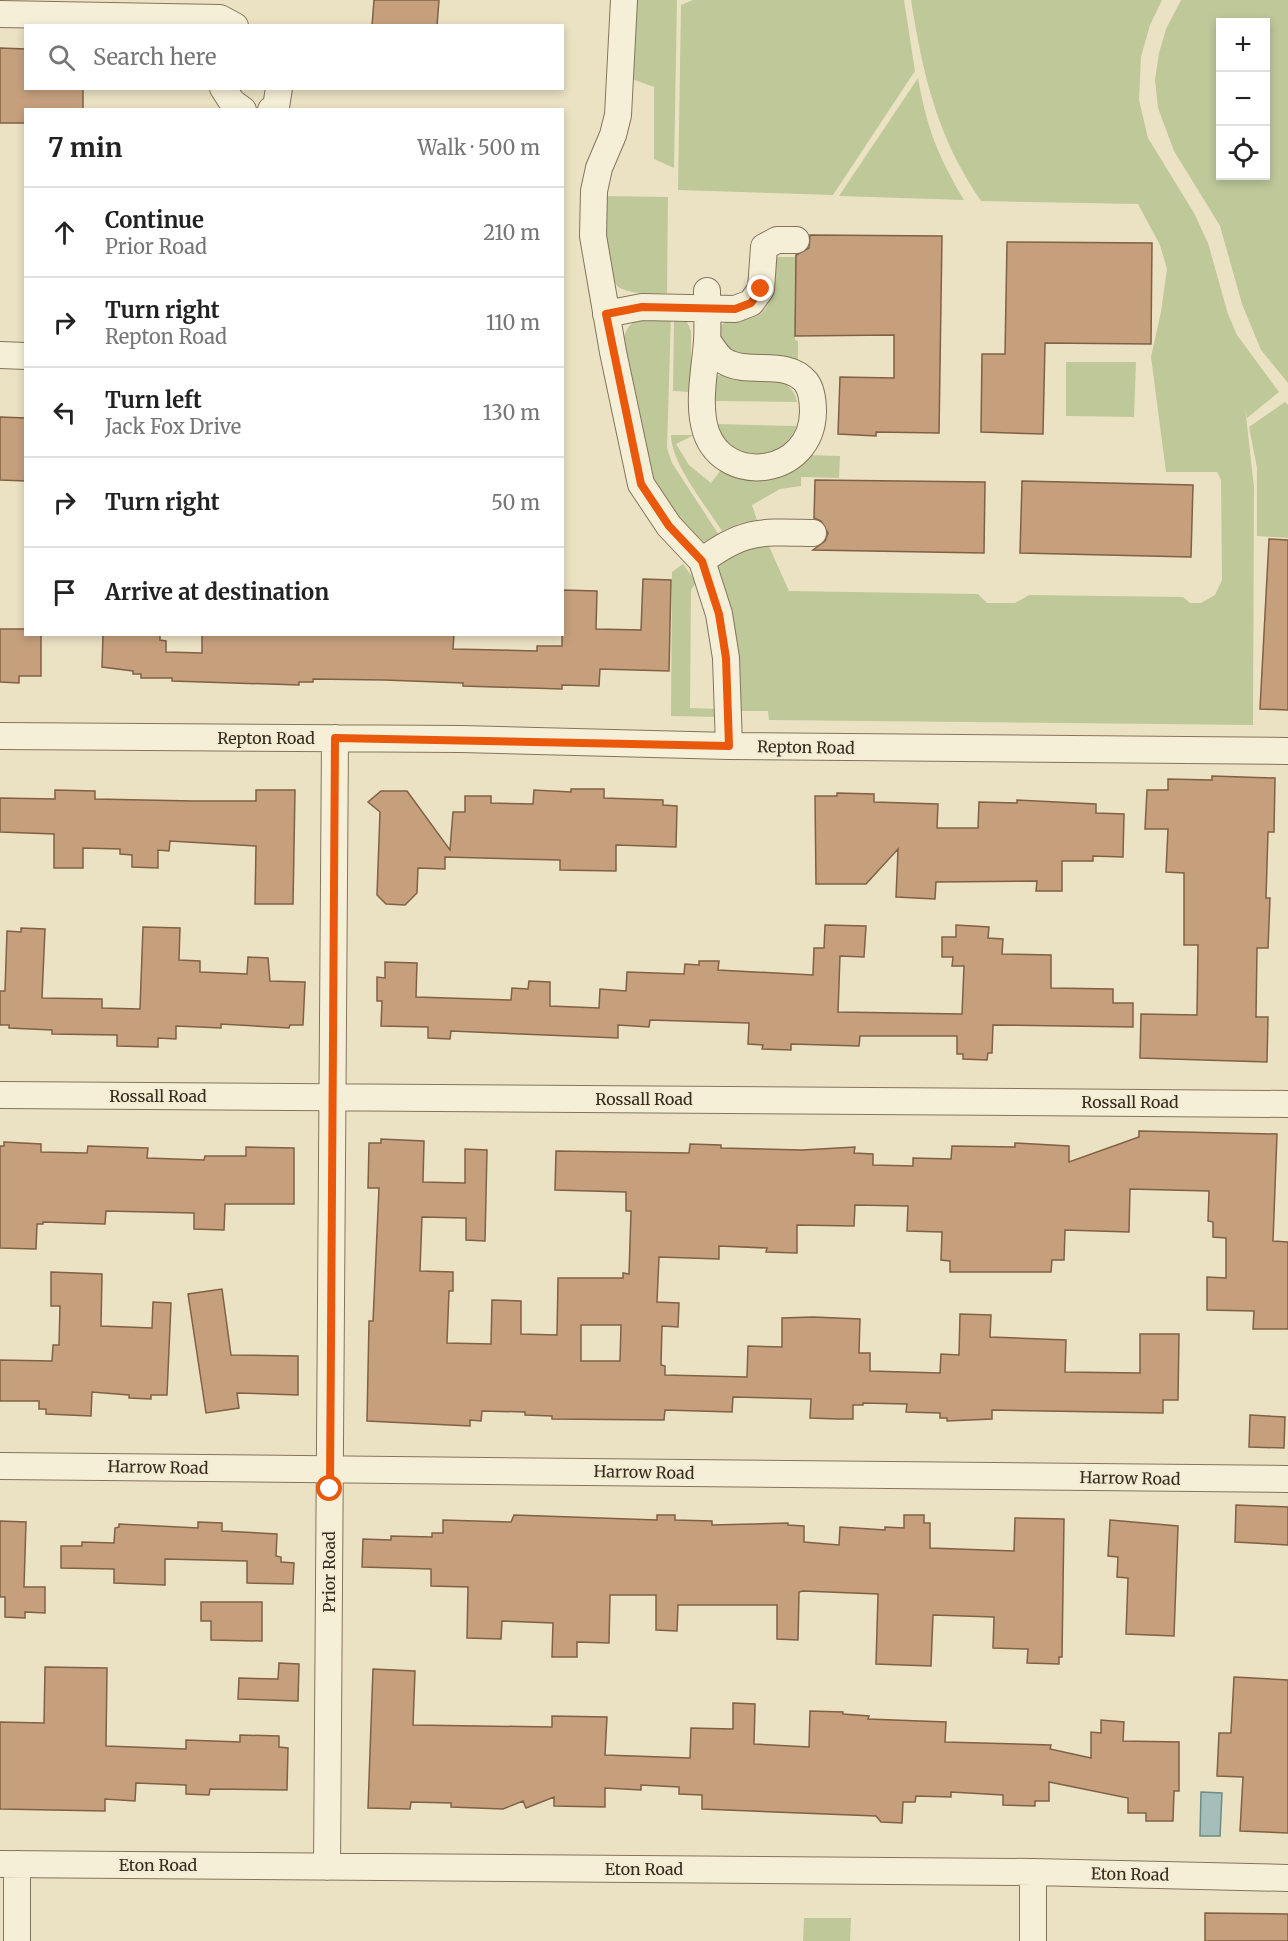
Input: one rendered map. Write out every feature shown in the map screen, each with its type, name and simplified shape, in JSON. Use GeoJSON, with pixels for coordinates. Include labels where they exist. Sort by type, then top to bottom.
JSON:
{"type":"FeatureCollection","features":[{"type":"Feature","properties":{"kind":"street"},"geometry":{"type":"LineString","coordinates":[[624,0],[618,115],[614,135],[599,168],[594,191],[592,236],[641,484],[669,526],[702,561],[719,614],[726,658],[729,746]]}},
{"type":"Feature","properties":{"kind":"street"},"geometry":{"type":"LineString","coordinates":[[0,14],[109,8],[176,21],[220,18],[231,24]]}},
{"type":"Feature","properties":{"kind":"street"},"geometry":{"type":"LineString","coordinates":[[224,90],[232,102],[240,108]]}},
{"type":"Feature","properties":{"kind":"street"},"geometry":{"type":"LineString","coordinates":[[274,108],[279,90]]}},
{"type":"Feature","properties":{"kind":"street"},"geometry":{"type":"LineString","coordinates":[[606,314],[642,307],[707,300],[735,309],[751,303],[761,289],[765,247],[777,240],[796,240]]}},
{"type":"Feature","properties":{"kind":"street"},"geometry":{"type":"LineString","coordinates":[[707,300],[703,409],[706,432],[718,453],[746,467],[767,467],[790,459],[805,446],[813,424],[813,401],[807,382],[794,372],[736,366],[722,360],[707,340]]}},
{"type":"Feature","properties":{"kind":"street"},"geometry":{"type":"LineString","coordinates":[[0,356],[24,356]]}},
{"type":"Feature","properties":{"kind":"street"},"geometry":{"type":"LineString","coordinates":[[702,561],[727,542],[759,531],[813,533]]}},
{"type":"Feature","properties":{"kind":"street","name":"Repton Road"},"geometry":{"type":"LineString","coordinates":[[0,736],[335,738],[729,746],[1288,751]]}},
{"type":"Feature","properties":{"kind":"street","name":"Prior Road"},"geometry":{"type":"LineString","coordinates":[[327,1867],[335,738]]}},
{"type":"Feature","properties":{"kind":"street","name":"Rossall Road"},"geometry":{"type":"LineString","coordinates":[[0,1095],[1288,1104]]}},
{"type":"Feature","properties":{"kind":"street","name":"Harrow Road"},"geometry":{"type":"LineString","coordinates":[[0,1466],[1288,1479]]}},
{"type":"Feature","properties":{"kind":"street"},"geometry":{"type":"LineString","coordinates":[[8,1864],[17,1941]]}},
{"type":"Feature","properties":{"kind":"street","name":"Eton Road"},"geometry":{"type":"LineString","coordinates":[[8,1864],[1033,1872],[1288,1878]]}},
{"type":"Feature","properties":{"kind":"street"},"geometry":{"type":"LineString","coordinates":[[1033,1872],[1033,1941]]}},
{"type":"Feature","properties":{"kind":"green space"},"geometry":{"type":"Polygon","coordinates":[[[632,0],[677,0],[674,168],[654,159],[654,87],[629,78],[632,0]]]}},
{"type":"Feature","properties":{"kind":"green space"},"geometry":{"type":"Polygon","coordinates":[[[693,0],[904,0],[915,71],[833,195],[678,190],[681,5],[693,0]]]}},
{"type":"Feature","properties":{"kind":"green space"},"geometry":{"type":"Polygon","coordinates":[[[911,0],[1162,0],[1150,25],[1141,57],[1139,100],[1148,138],[1194,213],[1208,243],[1228,314],[1237,335],[1279,392],[1247,418],[1245,407],[1254,487],[1253,725],[769,720],[768,711],[740,711],[715,570],[721,560],[767,542],[789,591],[978,594],[987,603],[1015,603],[1029,595],[1183,597],[1190,603],[1201,603],[1215,595],[1222,580],[1221,480],[1217,472],[1166,472],[1151,357],[1167,269],[1160,245],[1138,204],[981,201],[953,153],[934,105],[911,0]]]}},
{"type":"Feature","properties":{"kind":"green space"},"geometry":{"type":"Polygon","coordinates":[[[1181,0],[1288,0],[1288,383],[1261,350],[1242,304],[1220,226],[1174,151],[1158,108],[1155,80],[1166,29],[1181,0]]]}},
{"type":"Feature","properties":{"kind":"green space"},"geometry":{"type":"Polygon","coordinates":[[[918,78],[925,112],[935,142],[964,200],[839,196],[918,78]]]}},
{"type":"Feature","properties":{"kind":"green space"},"geometry":{"type":"Polygon","coordinates":[[[602,196],[668,197],[667,293],[631,292],[620,288],[615,283],[605,249],[602,196]]]}},
{"type":"Feature","properties":{"kind":"green space"},"geometry":{"type":"Polygon","coordinates":[[[774,257],[796,257],[795,340],[798,341],[798,362],[780,356],[727,354],[716,331],[728,322],[756,316],[763,312],[771,294],[774,257]]]}},
{"type":"Feature","properties":{"kind":"green space"},"geometry":{"type":"Polygon","coordinates":[[[671,316],[667,448],[672,463],[719,535],[703,542],[694,539],[651,482],[623,342],[625,333],[634,322],[647,317],[671,316]]]}},
{"type":"Feature","properties":{"kind":"green space"},"geometry":{"type":"Polygon","coordinates":[[[674,316],[687,322],[691,331],[691,392],[673,391],[674,316]]]}},
{"type":"Feature","properties":{"kind":"green space"},"geometry":{"type":"Polygon","coordinates":[[[1066,362],[1136,362],[1134,417],[1066,416],[1066,362]]]}},
{"type":"Feature","properties":{"kind":"green space"},"geometry":{"type":"Polygon","coordinates":[[[723,370],[767,376],[778,380],[787,385],[797,402],[711,401],[710,378],[720,375],[723,370]]]}},
{"type":"Feature","properties":{"kind":"green space"},"geometry":{"type":"Polygon","coordinates":[[[1285,402],[1288,405],[1288,538],[1257,536],[1257,468],[1249,427],[1285,402]]]}},
{"type":"Feature","properties":{"kind":"green space"},"geometry":{"type":"Polygon","coordinates":[[[714,424],[797,426],[789,440],[779,449],[767,454],[756,455],[744,453],[733,446],[714,424]]]}},
{"type":"Feature","properties":{"kind":"green space"},"geometry":{"type":"Polygon","coordinates":[[[671,435],[694,435],[676,444],[689,465],[711,483],[723,467],[807,455],[840,456],[839,478],[801,477],[801,486],[780,489],[752,505],[757,520],[740,523],[722,531],[683,471],[671,435]]]}},
{"type":"Feature","properties":{"kind":"green space"},"geometry":{"type":"Polygon","coordinates":[[[683,564],[696,582],[691,590],[690,708],[719,709],[719,717],[671,716],[672,572],[683,564]]]}},
{"type":"Feature","properties":{"kind":"green space"},"geometry":{"type":"Polygon","coordinates":[[[804,1918],[851,1918],[850,1941],[803,1941],[804,1918]]]}},
{"type":"Feature","properties":{"kind":"water"},"geometry":{"type":"Polygon","coordinates":[[[1201,1792],[1222,1793],[1220,1836],[1200,1836],[1201,1792]]]}},
{"type":"Feature","properties":{"kind":"building"},"geometry":{"type":"Polygon","coordinates":[[[374,0],[439,0],[437,24],[372,24],[374,0]]]}},
{"type":"Feature","properties":{"kind":"building"},"geometry":{"type":"Polygon","coordinates":[[[0,48],[24,49],[24,90],[83,90],[83,108],[24,108],[24,123],[0,123],[0,48]]]}},
{"type":"Feature","properties":{"kind":"building"},"geometry":{"type":"Polygon","coordinates":[[[810,235],[942,236],[939,433],[876,432],[876,436],[838,434],[840,377],[894,378],[894,335],[795,336],[796,255],[809,248],[810,235]]]}},
{"type":"Feature","properties":{"kind":"building"},"geometry":{"type":"Polygon","coordinates":[[[1007,242],[1152,243],[1151,344],[1045,343],[1043,434],[981,432],[982,354],[1005,354],[1007,242]]]}},
{"type":"Feature","properties":{"kind":"building"},"geometry":{"type":"Polygon","coordinates":[[[0,417],[24,418],[24,481],[0,480],[0,417]]]}},
{"type":"Feature","properties":{"kind":"building"},"geometry":{"type":"Polygon","coordinates":[[[815,480],[985,482],[984,553],[813,550],[825,541],[828,533],[821,521],[814,518],[815,480]]]}},
{"type":"Feature","properties":{"kind":"building"},"geometry":{"type":"Polygon","coordinates":[[[1022,481],[1193,485],[1191,557],[1020,553],[1022,481]]]}},
{"type":"Feature","properties":{"kind":"building"},"geometry":{"type":"Polygon","coordinates":[[[1269,539],[1288,540],[1288,710],[1260,709],[1269,539]]]}},
{"type":"Feature","properties":{"kind":"building"},"geometry":{"type":"Polygon","coordinates":[[[643,579],[671,580],[669,671],[600,669],[599,686],[562,685],[562,689],[463,686],[463,683],[313,679],[313,682],[299,682],[299,685],[172,681],[172,678],[141,678],[141,674],[133,674],[133,671],[102,667],[103,636],[160,636],[160,640],[166,641],[166,652],[202,653],[202,636],[454,636],[453,649],[537,651],[537,646],[562,646],[564,590],[597,591],[596,629],[641,630],[643,579]]]}},
{"type":"Feature","properties":{"kind":"building"},"geometry":{"type":"Polygon","coordinates":[[[0,629],[24,629],[24,636],[41,636],[41,676],[19,676],[19,683],[0,682],[0,629]]]}},
{"type":"Feature","properties":{"kind":"building"},"geometry":{"type":"Polygon","coordinates":[[[1212,776],[1275,778],[1274,832],[1268,832],[1266,898],[1270,898],[1268,948],[1257,948],[1256,1017],[1268,1017],[1267,1062],[1140,1058],[1141,1014],[1197,1015],[1198,945],[1184,945],[1184,873],[1166,872],[1168,829],[1145,829],[1147,790],[1168,790],[1168,779],[1212,780],[1212,776]]]}},
{"type":"Feature","properties":{"kind":"building"},"geometry":{"type":"Polygon","coordinates":[[[571,789],[604,789],[604,798],[663,800],[663,805],[677,806],[676,847],[616,845],[616,871],[560,870],[560,860],[445,857],[445,869],[418,868],[417,893],[405,905],[386,904],[377,895],[380,812],[368,802],[381,791],[407,791],[450,850],[453,812],[465,812],[465,796],[491,796],[491,803],[533,804],[534,790],[571,792],[571,789]]]}},
{"type":"Feature","properties":{"kind":"building"},"geometry":{"type":"Polygon","coordinates":[[[55,790],[95,791],[95,799],[256,801],[256,790],[295,790],[293,904],[255,904],[256,846],[170,841],[169,851],[158,850],[158,868],[132,867],[132,855],[120,854],[120,849],[83,848],[83,868],[54,868],[54,834],[0,832],[0,798],[55,799],[55,790]]]}},
{"type":"Feature","properties":{"kind":"building"},"geometry":{"type":"Polygon","coordinates":[[[837,793],[874,794],[874,802],[938,804],[937,828],[978,828],[979,802],[1017,803],[1017,800],[1096,804],[1096,813],[1124,814],[1123,857],[1093,856],[1093,861],[1062,861],[1062,891],[1036,891],[1037,881],[936,882],[935,899],[896,897],[898,849],[866,884],[816,884],[815,796],[837,796],[837,793]]]}},
{"type":"Feature","properties":{"kind":"building"},"geometry":{"type":"Polygon","coordinates":[[[825,925],[866,926],[864,957],[840,956],[838,1012],[962,1014],[964,966],[952,966],[953,957],[942,957],[942,937],[956,937],[956,925],[989,927],[988,938],[1003,939],[1002,954],[1051,955],[1051,988],[1113,989],[1113,1003],[1133,1003],[1133,1027],[993,1025],[992,1053],[988,1053],[987,1060],[963,1059],[963,1054],[957,1054],[957,1036],[860,1036],[859,1046],[791,1044],[791,1050],[762,1049],[763,1045],[748,1044],[749,1023],[650,1020],[649,1027],[618,1025],[618,1038],[451,1031],[450,1039],[428,1038],[428,1027],[381,1026],[382,1001],[377,1001],[377,977],[385,978],[385,962],[417,963],[416,997],[511,1000],[512,988],[528,989],[529,981],[550,982],[550,1006],[599,1008],[600,989],[626,991],[627,972],[684,974],[685,964],[699,965],[699,961],[719,961],[718,970],[813,975],[814,948],[824,948],[825,925]]]}},
{"type":"Feature","properties":{"kind":"building"},"geometry":{"type":"Polygon","coordinates":[[[143,927],[180,928],[179,960],[200,961],[200,972],[247,974],[248,957],[268,958],[270,981],[305,982],[303,1025],[290,1025],[289,1028],[221,1024],[221,1028],[176,1026],[176,1039],[158,1038],[158,1047],[117,1046],[117,1035],[52,1034],[52,1030],[9,1028],[9,1025],[0,1025],[0,991],[5,991],[7,931],[21,932],[21,928],[45,929],[42,998],[102,999],[102,1008],[140,1009],[143,927]]]}},
{"type":"Feature","properties":{"kind":"building"},"geometry":{"type":"Polygon","coordinates":[[[1139,1131],[1277,1134],[1273,1241],[1288,1242],[1288,1329],[1253,1329],[1254,1311],[1207,1310],[1207,1277],[1226,1278],[1226,1238],[1213,1237],[1213,1222],[1208,1221],[1209,1191],[1130,1189],[1129,1232],[1065,1230],[1064,1260],[1052,1260],[1051,1272],[950,1272],[950,1261],[941,1260],[942,1232],[907,1231],[908,1206],[855,1205],[854,1226],[797,1225],[797,1253],[766,1252],[767,1248],[719,1246],[719,1259],[659,1257],[657,1302],[679,1303],[678,1327],[662,1326],[661,1365],[665,1366],[665,1375],[747,1377],[748,1346],[782,1347],[782,1318],[813,1317],[860,1319],[859,1353],[870,1353],[870,1371],[940,1373],[941,1354],[959,1355],[960,1314],[991,1315],[990,1337],[1066,1340],[1065,1372],[1140,1373],[1140,1334],[1179,1334],[1178,1400],[1163,1400],[1163,1413],[992,1410],[992,1419],[947,1421],[947,1418],[940,1418],[940,1413],[906,1412],[907,1404],[863,1403],[863,1405],[853,1405],[853,1419],[810,1418],[811,1399],[733,1397],[732,1412],[665,1410],[664,1420],[552,1419],[552,1416],[525,1415],[525,1412],[482,1411],[481,1421],[470,1420],[470,1426],[367,1421],[369,1321],[373,1321],[379,1188],[368,1188],[369,1143],[381,1143],[381,1139],[424,1141],[423,1182],[465,1183],[465,1149],[487,1150],[485,1241],[466,1240],[466,1218],[422,1217],[420,1271],[453,1272],[453,1291],[449,1291],[447,1343],[491,1344],[492,1300],[521,1301],[521,1334],[557,1335],[558,1278],[623,1278],[623,1273],[629,1274],[631,1211],[626,1211],[626,1192],[555,1190],[556,1151],[689,1153],[690,1144],[721,1145],[721,1148],[802,1150],[855,1147],[854,1153],[873,1154],[873,1165],[913,1166],[913,1158],[951,1159],[952,1146],[1015,1147],[1015,1143],[1069,1146],[1069,1162],[1139,1137],[1139,1131]],[[581,1325],[581,1361],[620,1361],[621,1325],[581,1325]]]}},
{"type":"Feature","properties":{"kind":"building"},"geometry":{"type":"Polygon","coordinates":[[[4,1142],[41,1144],[41,1152],[87,1153],[88,1146],[148,1148],[147,1158],[204,1160],[205,1156],[246,1156],[246,1147],[294,1148],[294,1204],[225,1204],[224,1230],[194,1229],[194,1213],[106,1211],[105,1224],[43,1222],[43,1224],[37,1224],[36,1249],[0,1248],[0,1146],[4,1146],[4,1142]]]}},
{"type":"Feature","properties":{"kind":"building"},"geometry":{"type":"Polygon","coordinates":[[[51,1272],[102,1274],[101,1326],[152,1328],[153,1302],[171,1303],[167,1395],[151,1395],[151,1399],[92,1392],[91,1416],[46,1414],[46,1409],[39,1409],[39,1401],[0,1401],[0,1360],[52,1361],[53,1345],[59,1345],[60,1306],[51,1306],[51,1272]]]}},
{"type":"Feature","properties":{"kind":"building"},"geometry":{"type":"Polygon","coordinates":[[[222,1289],[231,1355],[298,1356],[298,1395],[237,1393],[239,1408],[206,1413],[188,1294],[222,1289]]]}},
{"type":"Feature","properties":{"kind":"building"},"geometry":{"type":"Polygon","coordinates":[[[1250,1415],[1285,1417],[1284,1448],[1249,1447],[1250,1415]]]}},
{"type":"Feature","properties":{"kind":"building"},"geometry":{"type":"Polygon","coordinates":[[[1236,1505],[1288,1507],[1288,1545],[1235,1542],[1236,1505]]]}},
{"type":"Feature","properties":{"kind":"building"},"geometry":{"type":"Polygon","coordinates":[[[514,1515],[657,1520],[657,1515],[675,1515],[675,1520],[712,1521],[712,1525],[788,1523],[788,1525],[804,1526],[804,1542],[839,1545],[840,1527],[885,1530],[885,1527],[904,1528],[904,1515],[924,1515],[924,1523],[930,1523],[930,1548],[1014,1551],[1015,1518],[1064,1519],[1062,1657],[1059,1657],[1059,1664],[1027,1663],[1028,1649],[993,1648],[994,1617],[933,1615],[931,1666],[876,1664],[878,1594],[803,1591],[799,1592],[798,1640],[777,1639],[777,1605],[678,1605],[677,1631],[656,1630],[656,1595],[610,1595],[609,1643],[577,1642],[577,1657],[552,1657],[553,1623],[502,1621],[501,1639],[467,1638],[468,1587],[431,1586],[431,1569],[362,1567],[363,1539],[391,1540],[391,1536],[432,1537],[432,1533],[443,1533],[443,1520],[511,1522],[514,1515]]]}},
{"type":"Feature","properties":{"kind":"building"},"geometry":{"type":"Polygon","coordinates":[[[1110,1520],[1178,1526],[1174,1636],[1126,1634],[1128,1578],[1117,1577],[1118,1557],[1108,1556],[1110,1520]]]}},
{"type":"Feature","properties":{"kind":"building"},"geometry":{"type":"Polygon","coordinates":[[[0,1521],[26,1522],[24,1587],[45,1587],[45,1613],[25,1612],[25,1618],[5,1617],[5,1597],[0,1597],[0,1521]]]}},
{"type":"Feature","properties":{"kind":"building"},"geometry":{"type":"Polygon","coordinates":[[[198,1522],[222,1523],[222,1531],[277,1534],[276,1556],[281,1557],[281,1562],[294,1563],[293,1584],[247,1583],[247,1561],[165,1559],[165,1585],[114,1583],[114,1569],[61,1568],[61,1546],[82,1546],[82,1542],[114,1543],[115,1528],[119,1527],[119,1524],[198,1528],[198,1522]]]}},
{"type":"Feature","properties":{"kind":"building"},"geometry":{"type":"Polygon","coordinates":[[[201,1602],[262,1602],[262,1641],[211,1640],[211,1621],[201,1621],[201,1602]]]}},
{"type":"Feature","properties":{"kind":"building"},"geometry":{"type":"Polygon","coordinates":[[[279,1663],[299,1664],[298,1701],[238,1699],[239,1678],[278,1679],[279,1663]]]}},
{"type":"Feature","properties":{"kind":"building"},"geometry":{"type":"Polygon","coordinates":[[[45,1667],[107,1668],[106,1746],[186,1749],[186,1740],[240,1742],[240,1735],[279,1736],[279,1747],[288,1748],[287,1790],[210,1789],[209,1795],[186,1794],[186,1785],[136,1783],[135,1801],[105,1799],[105,1811],[0,1809],[0,1722],[44,1723],[45,1667]]]}},
{"type":"Feature","properties":{"kind":"building"},"geometry":{"type":"Polygon","coordinates":[[[373,1669],[415,1671],[413,1725],[552,1727],[552,1716],[607,1717],[605,1755],[690,1758],[691,1728],[733,1729],[733,1703],[755,1704],[754,1744],[809,1747],[810,1711],[843,1712],[843,1714],[869,1716],[868,1719],[946,1722],[945,1742],[1051,1745],[1050,1749],[1091,1758],[1091,1732],[1101,1733],[1101,1720],[1124,1722],[1123,1741],[1179,1742],[1179,1791],[1174,1791],[1173,1821],[1146,1821],[1146,1813],[1128,1813],[1128,1798],[1049,1782],[1049,1801],[1035,1801],[1035,1806],[1003,1805],[1003,1795],[951,1792],[951,1797],[916,1796],[915,1802],[903,1802],[902,1823],[881,1822],[876,1816],[702,1809],[702,1795],[679,1794],[679,1787],[641,1785],[641,1790],[605,1788],[605,1807],[554,1806],[554,1797],[526,1808],[523,1801],[503,1809],[451,1807],[451,1803],[411,1802],[410,1809],[368,1808],[373,1669]]]}},
{"type":"Feature","properties":{"kind":"building"},"geometry":{"type":"Polygon","coordinates":[[[1234,1677],[1288,1680],[1288,1833],[1240,1831],[1243,1777],[1217,1776],[1219,1733],[1231,1733],[1234,1677]]]}},
{"type":"Feature","properties":{"kind":"building"},"geometry":{"type":"Polygon","coordinates":[[[1205,1913],[1288,1914],[1288,1941],[1205,1941],[1205,1913]]]}},
{"type":"Feature","properties":{"kind":"route"},"geometry":{"type":"LineString","coordinates":[[330,1489],[335,738],[729,746],[726,658],[719,614],[702,561],[669,526],[641,484],[606,314],[642,307],[735,309],[751,303],[761,289]]}}]}
